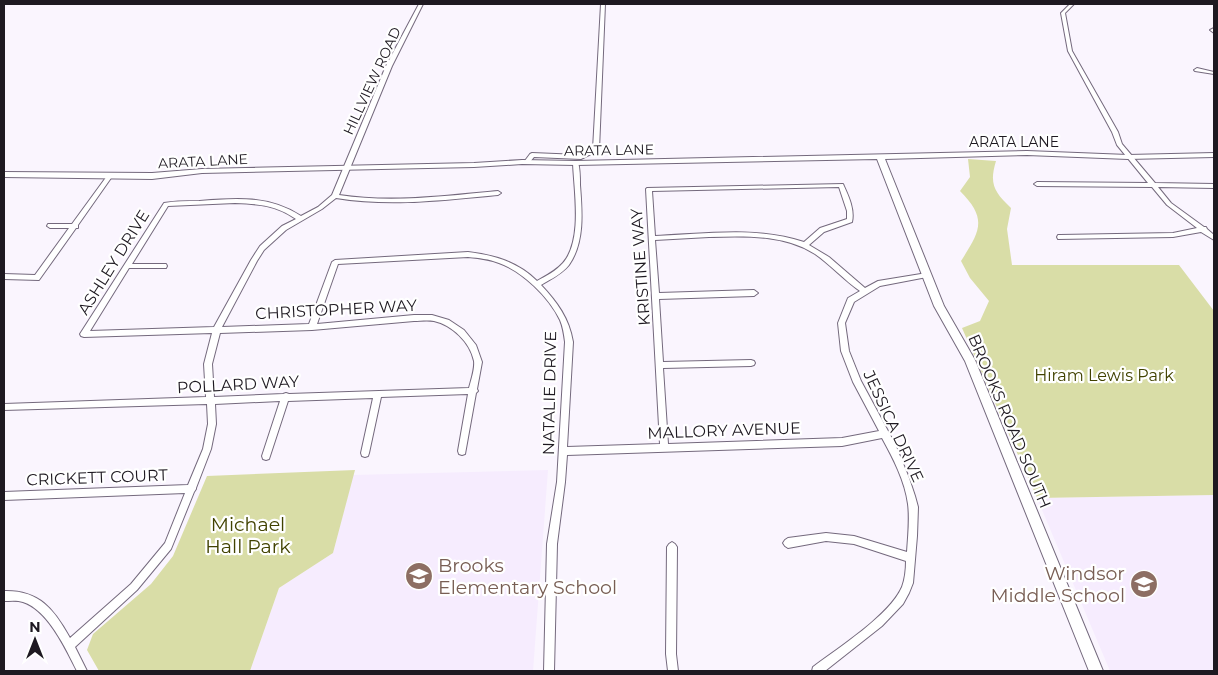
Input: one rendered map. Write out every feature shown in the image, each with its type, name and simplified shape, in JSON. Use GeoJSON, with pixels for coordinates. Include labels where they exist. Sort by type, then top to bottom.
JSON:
{"type":"FeatureCollection","features":[{"type":"Feature","properties":{"kind":"street","name":"HILLVIEW ROAD"},"geometry":{"type":"LineString","coordinates":[[335,196],[388,66],[421,4]]}},
{"type":"Feature","properties":{"kind":"street"},"geometry":{"type":"LineString","coordinates":[[527,162],[532,155],[581,156],[596,150],[603,4]]}},
{"type":"Feature","properties":{"kind":"street"},"geometry":{"type":"LineString","coordinates":[[1072,4],[1063,13],[1070,51],[1128,157],[1169,204],[1214,238]]}},
{"type":"Feature","properties":{"kind":"street"},"geometry":{"type":"LineString","coordinates":[[1197,70],[1214,73]]}},
{"type":"Feature","properties":{"kind":"street","name":"ARATA LANE"},"geometry":{"type":"LineString","coordinates":[[4,175],[109,177],[527,162],[576,163],[1027,153],[1128,157],[1214,155]]}},
{"type":"Feature","properties":{"kind":"street","name":"BROOKS ROAD SOUTH"},"geometry":{"type":"LineString","coordinates":[[880,157],[942,313],[970,360],[1096,671]]}},
{"type":"Feature","properties":{"kind":"street"},"geometry":{"type":"LineString","coordinates":[[538,284],[568,262],[574,249],[578,236],[576,163]]}},
{"type":"Feature","properties":{"kind":"street"},"geometry":{"type":"LineString","coordinates":[[4,277],[37,278],[76,226],[109,177]]}},
{"type":"Feature","properties":{"kind":"street"},"geometry":{"type":"LineString","coordinates":[[1037,184],[1214,186]]}},
{"type":"Feature","properties":{"kind":"street","name":"KRISTINE WAY"},"geometry":{"type":"LineString","coordinates":[[664,446],[649,190],[841,185],[850,211],[850,220],[822,230],[805,245]]}},
{"type":"Feature","properties":{"kind":"street"},"geometry":{"type":"LineString","coordinates":[[69,646],[134,587],[168,546],[207,449],[212,424],[208,364],[217,329],[262,248],[284,228],[335,196],[385,202],[498,193]]}},
{"type":"Feature","properties":{"kind":"street","name":"ASHLEY DRIVE"},"geometry":{"type":"LineString","coordinates":[[84,334],[166,204],[252,202],[272,204],[286,209],[301,219]]}},
{"type":"Feature","properties":{"kind":"street"},"geometry":{"type":"LineString","coordinates":[[50,226],[76,226]]}},
{"type":"Feature","properties":{"kind":"street"},"geometry":{"type":"LineString","coordinates":[[1060,237],[1173,235],[1204,229]]}},
{"type":"Feature","properties":{"kind":"street"},"geometry":{"type":"LineString","coordinates":[[652,238],[764,235],[785,238],[805,245],[862,289],[903,276],[927,275]]}},
{"type":"Feature","properties":{"kind":"street","name":"NATALIE DRIVE"},"geometry":{"type":"LineString","coordinates":[[312,327],[336,262],[466,253],[482,255],[513,265],[538,284],[561,312],[568,327],[564,451],[552,544],[549,671]]}},
{"type":"Feature","properties":{"kind":"street"},"geometry":{"type":"LineString","coordinates":[[128,266],[164,266]]}},
{"type":"Feature","properties":{"kind":"street","name":"JESSICA DRIVE"},"geometry":{"type":"LineString","coordinates":[[816,671],[879,621],[896,604],[906,590],[910,558],[913,506],[905,477],[851,369],[842,344],[842,320],[848,302],[862,289]]}},
{"type":"Feature","properties":{"kind":"street"},"geometry":{"type":"LineString","coordinates":[[656,296],[754,293]]}},
{"type":"Feature","properties":{"kind":"street","name":"CHRISTOPHER WAY"},"geometry":{"type":"LineString","coordinates":[[84,334],[312,327],[414,318],[446,322],[461,332],[472,345],[478,362],[462,451]]}},
{"type":"Feature","properties":{"kind":"street"},"geometry":{"type":"LineString","coordinates":[[659,366],[751,363]]}},
{"type":"Feature","properties":{"kind":"street","name":"POLLARD WAY"},"geometry":{"type":"LineString","coordinates":[[4,407],[210,402],[286,396],[474,391]]}},
{"type":"Feature","properties":{"kind":"street"},"geometry":{"type":"LineString","coordinates":[[365,454],[378,394]]}},
{"type":"Feature","properties":{"kind":"street"},"geometry":{"type":"LineString","coordinates":[[266,456],[286,396]]}},
{"type":"Feature","properties":{"kind":"street","name":"MALLORY AVENUE"},"geometry":{"type":"LineString","coordinates":[[564,451],[664,446],[842,442],[884,434]]}},
{"type":"Feature","properties":{"kind":"street","name":"CRICKETT COURT"},"geometry":{"type":"LineString","coordinates":[[4,496],[192,489]]}},
{"type":"Feature","properties":{"kind":"street"},"geometry":{"type":"LineString","coordinates":[[788,543],[826,537],[854,540],[910,558]]}},
{"type":"Feature","properties":{"kind":"street"},"geometry":{"type":"LineString","coordinates":[[672,547],[671,654],[673,671]]}},
{"type":"Feature","properties":{"kind":"street"},"geometry":{"type":"LineString","coordinates":[[4,596],[24,597],[44,609],[69,646],[82,671]]}},
{"type":"Feature","properties":{"kind":"shaded area","name":"Brooks Elementary School"},"geometry":{"type":"Polygon","coordinates":[[[548,470],[533,671],[250,671],[279,588],[333,553],[353,475],[548,470]]]}},
{"type":"Feature","properties":{"kind":"shaded area","name":"Windsor Middle School"},"geometry":{"type":"Polygon","coordinates":[[[1214,495],[1214,671],[1110,671],[1037,498],[1214,495]]]}},
{"type":"Feature","properties":{"kind":"green space","name":"Hiram Lewis Park"},"geometry":{"type":"Polygon","coordinates":[[[968,159],[996,161],[993,182],[1000,197],[1011,208],[1007,229],[1012,265],[1179,265],[1214,311],[1214,495],[1037,498],[962,328],[980,321],[989,301],[970,278],[961,261],[973,241],[978,225],[975,210],[960,191],[970,177],[968,159]]]}},
{"type":"Feature","properties":{"kind":"green space","name":"Michael Hall Park"},"geometry":{"type":"Polygon","coordinates":[[[355,470],[333,553],[279,588],[250,671],[99,671],[87,650],[93,634],[151,584],[173,556],[207,476],[355,470]]]}},
{"type":"Feature","properties":{"kind":"place","name":"Brooks Elementary School"},"geometry":{"type":"Point","coordinates":[419,576]}},
{"type":"Feature","properties":{"kind":"place","name":"Windsor Middle School"},"geometry":{"type":"Point","coordinates":[1144,584]}}]}
